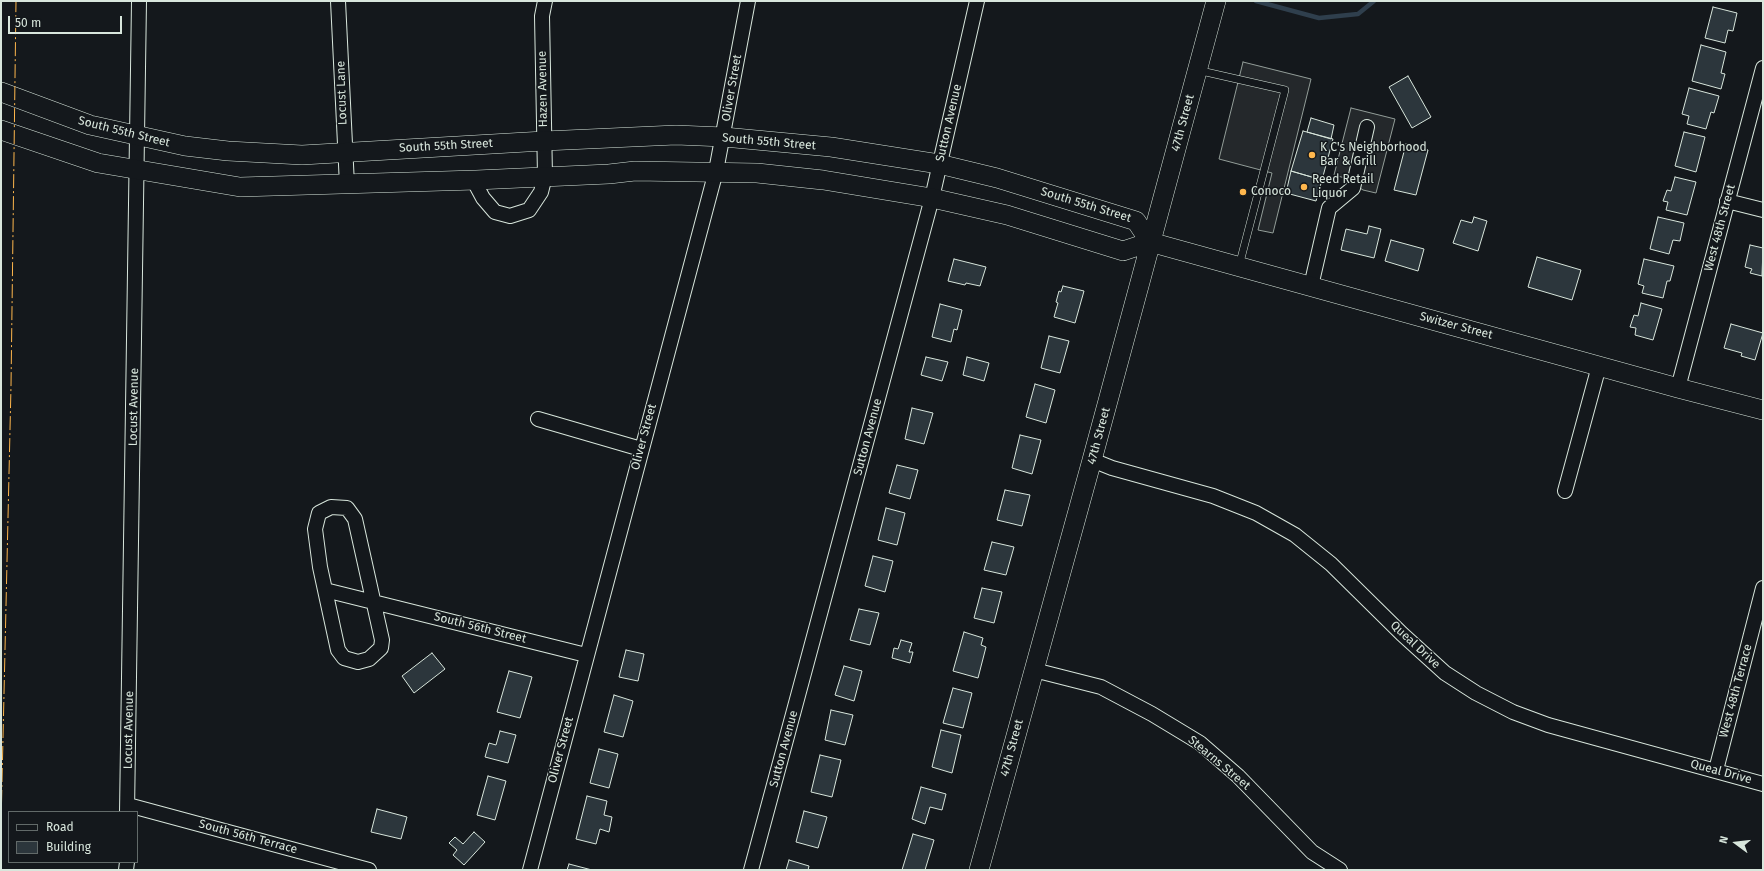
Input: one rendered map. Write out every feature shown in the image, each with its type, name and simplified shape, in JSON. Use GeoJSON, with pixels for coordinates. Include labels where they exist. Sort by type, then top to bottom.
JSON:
{"type":"FeatureCollection","features":[{"type":"Feature","properties":{"kind":"street","name":"Locust Avenue"},"geometry":{"type":"LineString","coordinates":[[128,808],[138,136],[138,1]]}},
{"type":"Feature","properties":{"kind":"street","name":"Locust Lane"},"geometry":{"type":"LineString","coordinates":[[338,1],[344,152],[347,185]]}},
{"type":"Feature","properties":{"kind":"street","name":"Hazen Avenue"},"geometry":{"type":"LineString","coordinates":[[476,180],[476,185],[483,198],[495,212],[510,216],[529,210],[541,192],[545,176],[542,16],[544,1]]}},
{"type":"Feature","properties":{"kind":"street","name":"Oliver Street"},"geometry":{"type":"LineString","coordinates":[[530,870],[716,171],[724,137],[748,1]]}},
{"type":"Feature","properties":{"kind":"street","name":"Sutton Avenue"},"geometry":{"type":"LineString","coordinates":[[751,870],[932,198],[977,1]]}},
{"type":"Feature","properties":{"kind":"street","name":"47th Street"},"geometry":{"type":"LineString","coordinates":[[979,870],[1216,1]]}},
{"type":"Feature","properties":{"kind":"street","name":"West 48th Street"},"geometry":{"type":"LineString","coordinates":[[1678,388],[1763,68]]}},
{"type":"Feature","properties":{"kind":"street","name":"South 55th Street"},"geometry":{"type":"LineString","coordinates":[[1,92],[90,125],[185,146],[228,151],[302,155],[676,135],[724,137],[831,147],[939,164],[997,178],[1136,221],[1150,242]]}},
{"type":"Feature","properties":{"kind":"street"},"geometry":{"type":"LineString","coordinates":[[1311,286],[1329,208],[1353,188],[1367,127]]}},
{"type":"Feature","properties":{"kind":"street"},"geometry":{"type":"LineString","coordinates":[[1,130],[98,164],[137,169],[240,187],[476,180],[635,171],[716,171],[757,173],[823,180],[932,198],[1007,215],[1123,251],[1150,242]]}},
{"type":"Feature","properties":{"kind":"street"},"geometry":{"type":"LineString","coordinates":[[1727,201],[1763,210]]}},
{"type":"Feature","properties":{"kind":"street","name":"Switzer Street"},"geometry":{"type":"LineString","coordinates":[[1150,242],[1678,388],[1763,410]]}},
{"type":"Feature","properties":{"kind":"street"},"geometry":{"type":"LineString","coordinates":[[1565,491],[1599,366]]}},
{"type":"Feature","properties":{"kind":"street"},"geometry":{"type":"LineString","coordinates":[[538,419],[641,449]]}},
{"type":"Feature","properties":{"kind":"street","name":"Queal Drive"},"geometry":{"type":"LineString","coordinates":[[1092,460],[1225,500],[1256,513],[1295,535],[1331,564],[1402,634],[1445,672],[1476,693],[1513,712],[1548,725],[1763,784]]}},
{"type":"Feature","properties":{"kind":"street"},"geometry":{"type":"LineString","coordinates":[[331,507],[347,508],[355,519],[373,601],[382,640],[381,648],[369,659],[358,662],[344,658],[338,650],[320,567],[315,529],[319,514],[331,507]]}},
{"type":"Feature","properties":{"kind":"street","name":"West 48th Terrace"},"geometry":{"type":"LineString","coordinates":[[1716,770],[1763,588]]}},
{"type":"Feature","properties":{"kind":"street","name":"South 56th Street"},"geometry":{"type":"LineString","coordinates":[[325,590],[586,655]]}},
{"type":"Feature","properties":{"kind":"street","name":"Stearns Street"},"geometry":{"type":"LineString","coordinates":[[1034,670],[1101,687],[1152,714],[1200,743],[1238,776],[1312,852],[1340,870]]}},
{"type":"Feature","properties":{"kind":"street","name":"South 56th Terrace"},"geometry":{"type":"LineString","coordinates":[[128,808],[369,870]]}},
{"type":"Feature","properties":{"kind":"lane"},"geometry":{"type":"LineString","coordinates":[[1197,70],[1284,90],[1239,266]]}},
{"type":"Feature","properties":{"kind":"shaded area"},"geometry":{"type":"Polygon","coordinates":[[[1243,62],[1311,79],[1273,233],[1258,230],[1272,173],[1219,159],[1243,62]]]}},
{"type":"Feature","properties":{"kind":"shaded area"},"geometry":{"type":"Polygon","coordinates":[[[1351,108],[1395,119],[1376,193],[1363,190],[1345,178],[1334,175],[1351,108]]]}},
{"type":"Feature","properties":{"kind":"building"},"geometry":{"type":"Polygon","coordinates":[[[1713,7],[1737,13],[1733,31],[1728,30],[1725,43],[1705,38],[1713,7]]]}},
{"type":"Feature","properties":{"kind":"building"},"geometry":{"type":"Polygon","coordinates":[[[1701,45],[1726,52],[1721,73],[1725,74],[1721,89],[1692,81],[1701,45]]]}},
{"type":"Feature","properties":{"kind":"building"},"geometry":{"type":"Polygon","coordinates":[[[1408,76],[1431,117],[1412,128],[1389,87],[1408,76]]]}},
{"type":"Feature","properties":{"kind":"building"},"geometry":{"type":"Polygon","coordinates":[[[1689,88],[1719,96],[1714,113],[1711,112],[1706,129],[1687,124],[1689,116],[1682,114],[1689,88]]]}},
{"type":"Feature","properties":{"kind":"building"},"geometry":{"type":"Polygon","coordinates":[[[1311,118],[1334,125],[1331,139],[1307,132],[1311,118]]]}},
{"type":"Feature","properties":{"kind":"building","name":"K C's Neighborhood Bar & Grill"},"geometry":{"type":"Polygon","coordinates":[[[1303,131],[1333,139],[1322,180],[1291,171],[1303,131]]]}},
{"type":"Feature","properties":{"kind":"building"},"geometry":{"type":"Polygon","coordinates":[[[1684,132],[1705,137],[1696,172],[1675,166],[1684,132]]]}},
{"type":"Feature","properties":{"kind":"building"},"geometry":{"type":"Polygon","coordinates":[[[1406,144],[1428,150],[1416,195],[1394,190],[1406,144]]]}},
{"type":"Feature","properties":{"kind":"building","name":"Reed Retail Liquor"},"geometry":{"type":"Polygon","coordinates":[[[1291,171],[1322,180],[1316,201],[1286,193],[1291,171]]]}},
{"type":"Feature","properties":{"kind":"building"},"geometry":{"type":"Polygon","coordinates":[[[1675,177],[1696,182],[1687,215],[1666,210],[1668,202],[1663,201],[1667,190],[1671,191],[1675,177]]]}},
{"type":"Feature","properties":{"kind":"building"},"geometry":{"type":"Polygon","coordinates":[[[1474,217],[1487,221],[1478,251],[1453,243],[1461,220],[1472,223],[1474,217]]]}},
{"type":"Feature","properties":{"kind":"building"},"geometry":{"type":"Polygon","coordinates":[[[1658,217],[1684,223],[1680,241],[1673,240],[1669,254],[1650,249],[1658,217]]]}},
{"type":"Feature","properties":{"kind":"building"},"geometry":{"type":"Polygon","coordinates":[[[1369,226],[1381,229],[1374,258],[1341,250],[1346,229],[1367,234],[1369,226]]]}},
{"type":"Feature","properties":{"kind":"building"},"geometry":{"type":"Polygon","coordinates":[[[1391,240],[1424,249],[1418,271],[1385,261],[1391,240]]]}},
{"type":"Feature","properties":{"kind":"building"},"geometry":{"type":"Polygon","coordinates":[[[1750,245],[1763,248],[1762,276],[1750,273],[1752,269],[1745,267],[1750,245]]]}},
{"type":"Feature","properties":{"kind":"building"},"geometry":{"type":"Polygon","coordinates":[[[1537,257],[1581,270],[1572,300],[1528,287],[1537,257]]]}},
{"type":"Feature","properties":{"kind":"building"},"geometry":{"type":"Polygon","coordinates":[[[954,259],[986,267],[980,286],[966,283],[965,285],[948,281],[954,259]]]}},
{"type":"Feature","properties":{"kind":"building"},"geometry":{"type":"Polygon","coordinates":[[[1644,259],[1674,266],[1670,281],[1667,281],[1663,298],[1642,293],[1644,286],[1638,284],[1644,259]]]}},
{"type":"Feature","properties":{"kind":"building"},"geometry":{"type":"Polygon","coordinates":[[[1063,286],[1084,291],[1075,323],[1054,317],[1058,303],[1056,302],[1059,291],[1061,292],[1063,286]]]}},
{"type":"Feature","properties":{"kind":"building"},"geometry":{"type":"Polygon","coordinates":[[[1641,303],[1662,309],[1653,340],[1635,335],[1636,328],[1630,327],[1634,315],[1638,316],[1641,303]]]}},
{"type":"Feature","properties":{"kind":"building"},"geometry":{"type":"Polygon","coordinates":[[[940,304],[962,310],[957,330],[954,329],[951,342],[932,337],[940,304]]]}},
{"type":"Feature","properties":{"kind":"building"},"geometry":{"type":"Polygon","coordinates":[[[1731,324],[1763,333],[1755,360],[1741,356],[1742,353],[1724,348],[1731,324]]]}},
{"type":"Feature","properties":{"kind":"building"},"geometry":{"type":"Polygon","coordinates":[[[1049,336],[1069,341],[1060,373],[1041,368],[1049,336]]]}},
{"type":"Feature","properties":{"kind":"building"},"geometry":{"type":"Polygon","coordinates":[[[926,357],[948,362],[942,381],[921,375],[926,357]]]}},
{"type":"Feature","properties":{"kind":"building"},"geometry":{"type":"Polygon","coordinates":[[[967,357],[989,363],[984,381],[963,375],[967,357]]]}},
{"type":"Feature","properties":{"kind":"building"},"geometry":{"type":"Polygon","coordinates":[[[1035,384],[1055,390],[1046,423],[1026,417],[1035,384]]]}},
{"type":"Feature","properties":{"kind":"building"},"geometry":{"type":"Polygon","coordinates":[[[912,408],[933,413],[924,444],[905,439],[912,408]]]}},
{"type":"Feature","properties":{"kind":"building"},"geometry":{"type":"Polygon","coordinates":[[[1020,435],[1041,440],[1032,474],[1012,468],[1020,435]]]}},
{"type":"Feature","properties":{"kind":"building"},"geometry":{"type":"Polygon","coordinates":[[[897,465],[918,470],[910,499],[889,493],[897,465]]]}},
{"type":"Feature","properties":{"kind":"building"},"geometry":{"type":"Polygon","coordinates":[[[1005,490],[1030,495],[1022,526],[997,520],[1005,490]]]}},
{"type":"Feature","properties":{"kind":"building"},"geometry":{"type":"Polygon","coordinates":[[[886,508],[905,513],[897,545],[878,540],[886,508]]]}},
{"type":"Feature","properties":{"kind":"building"},"geometry":{"type":"Polygon","coordinates":[[[992,542],[1014,547],[1006,575],[984,570],[992,542]]]}},
{"type":"Feature","properties":{"kind":"building"},"geometry":{"type":"Polygon","coordinates":[[[873,556],[893,561],[885,592],[865,586],[873,556]]]}},
{"type":"Feature","properties":{"kind":"building"},"geometry":{"type":"Polygon","coordinates":[[[982,588],[1002,592],[994,623],[974,618],[982,588]]]}},
{"type":"Feature","properties":{"kind":"building"},"geometry":{"type":"Polygon","coordinates":[[[859,609],[879,613],[870,645],[850,640],[859,609]]]}},
{"type":"Feature","properties":{"kind":"building"},"geometry":{"type":"Polygon","coordinates":[[[964,632],[983,638],[981,645],[986,647],[978,678],[953,671],[964,632]]]}},
{"type":"Feature","properties":{"kind":"building"},"geometry":{"type":"Polygon","coordinates":[[[901,640],[912,643],[909,652],[913,652],[910,663],[892,658],[894,648],[898,649],[901,640]]]}},
{"type":"Feature","properties":{"kind":"building"},"geometry":{"type":"Polygon","coordinates":[[[626,650],[644,654],[638,681],[619,677],[626,650]]]}},
{"type":"Feature","properties":{"kind":"building"},"geometry":{"type":"Polygon","coordinates":[[[432,653],[445,669],[414,693],[402,676],[432,653]]]}},
{"type":"Feature","properties":{"kind":"building"},"geometry":{"type":"Polygon","coordinates":[[[844,666],[862,671],[854,701],[835,695],[844,666]]]}},
{"type":"Feature","properties":{"kind":"building"},"geometry":{"type":"Polygon","coordinates":[[[509,671],[532,677],[520,718],[497,712],[509,671]]]}},
{"type":"Feature","properties":{"kind":"building"},"geometry":{"type":"Polygon","coordinates":[[[953,688],[972,693],[963,728],[943,723],[953,688]]]}},
{"type":"Feature","properties":{"kind":"building"},"geometry":{"type":"Polygon","coordinates":[[[614,695],[633,701],[623,737],[604,732],[614,695]]]}},
{"type":"Feature","properties":{"kind":"building"},"geometry":{"type":"Polygon","coordinates":[[[831,710],[853,715],[845,745],[825,740],[831,710]]]}},
{"type":"Feature","properties":{"kind":"building"},"geometry":{"type":"Polygon","coordinates":[[[941,730],[961,735],[952,773],[932,767],[941,730]]]}},
{"type":"Feature","properties":{"kind":"building"},"geometry":{"type":"Polygon","coordinates":[[[500,731],[516,735],[508,763],[485,757],[489,743],[496,745],[500,731]]]}},
{"type":"Feature","properties":{"kind":"building"},"geometry":{"type":"Polygon","coordinates":[[[599,749],[618,754],[609,788],[590,783],[599,749]]]}},
{"type":"Feature","properties":{"kind":"building"},"geometry":{"type":"Polygon","coordinates":[[[820,755],[841,760],[832,797],[811,792],[820,755]]]}},
{"type":"Feature","properties":{"kind":"building"},"geometry":{"type":"Polygon","coordinates":[[[488,776],[506,781],[495,820],[477,815],[488,776]]]}},
{"type":"Feature","properties":{"kind":"building"},"geometry":{"type":"Polygon","coordinates":[[[921,787],[946,794],[942,810],[930,807],[925,824],[912,819],[921,787]]]}},
{"type":"Feature","properties":{"kind":"building"},"geometry":{"type":"Polygon","coordinates":[[[587,796],[607,801],[604,815],[612,817],[609,832],[600,829],[596,844],[576,839],[587,796]]]}},
{"type":"Feature","properties":{"kind":"building"},"geometry":{"type":"Polygon","coordinates":[[[377,809],[407,817],[401,839],[371,832],[377,809]]]}},
{"type":"Feature","properties":{"kind":"building"},"geometry":{"type":"Polygon","coordinates":[[[804,811],[827,817],[818,848],[796,842],[804,811]]]}},
{"type":"Feature","properties":{"kind":"building"},"geometry":{"type":"Polygon","coordinates":[[[474,832],[485,842],[464,865],[453,855],[457,850],[449,843],[455,837],[463,844],[474,832]]]}},
{"type":"Feature","properties":{"kind":"building"},"geometry":{"type":"Polygon","coordinates":[[[913,834],[934,840],[925,870],[902,870],[913,834]]]}},
{"type":"Feature","properties":{"kind":"building"},"geometry":{"type":"Polygon","coordinates":[[[789,860],[809,866],[808,870],[786,870],[789,860]]]}},
{"type":"Feature","properties":{"kind":"building"},"geometry":{"type":"Polygon","coordinates":[[[569,864],[592,870],[567,870],[569,864]]]}},
{"type":"Feature","properties":{"kind":"waterway"},"geometry":{"type":"LineString","coordinates":[[1256,1],[1319,18],[1358,14],[1374,1]]}},
{"type":"Feature","properties":{"kind":"power"},"geometry":{"type":"LineString","coordinates":[[1,826],[11,386],[16,1]]}},
{"type":"Feature","properties":{"kind":"place","name":"K C's Neighborhood Bar & Grill"},"geometry":{"type":"Point","coordinates":[1312,155]}},
{"type":"Feature","properties":{"kind":"place","name":"Reed Retail Liquor"},"geometry":{"type":"Point","coordinates":[1304,187]}},
{"type":"Feature","properties":{"kind":"place","name":"Conoco"},"geometry":{"type":"Point","coordinates":[1243,192]}}]}
